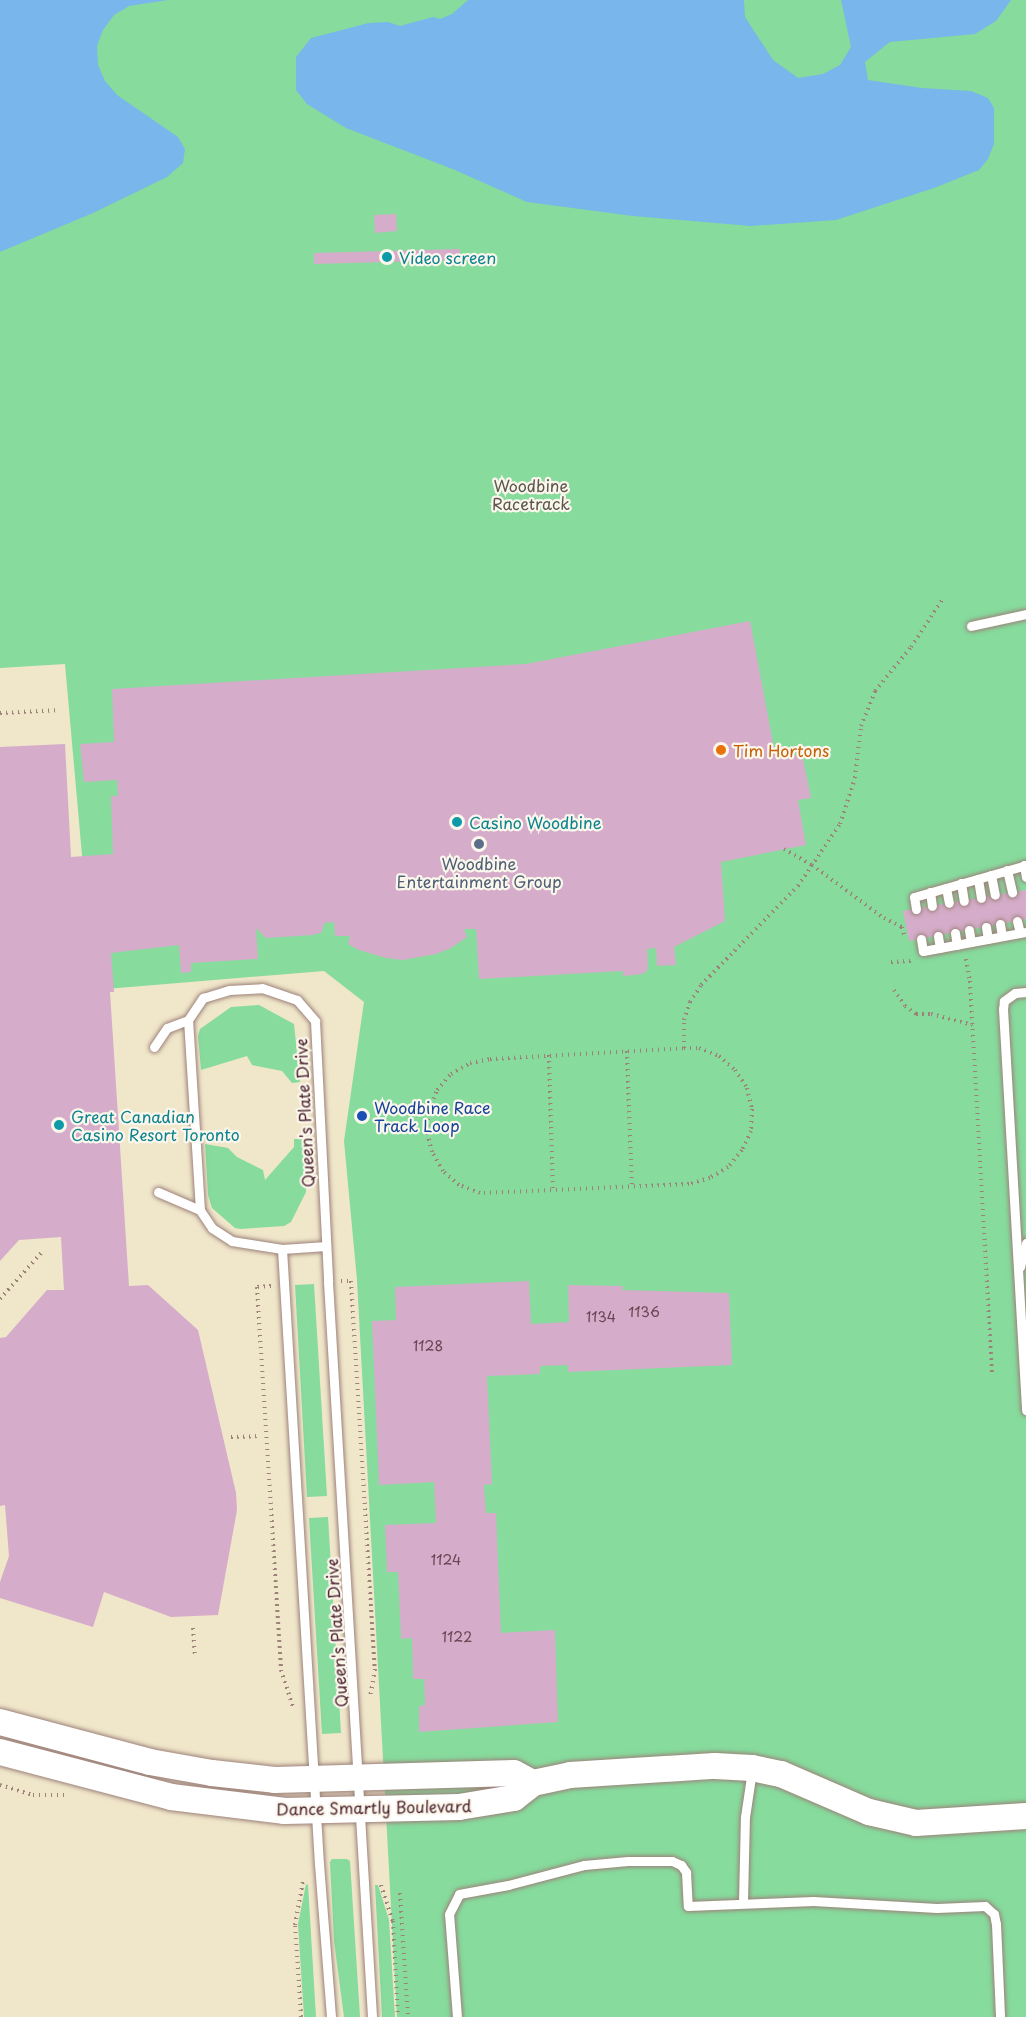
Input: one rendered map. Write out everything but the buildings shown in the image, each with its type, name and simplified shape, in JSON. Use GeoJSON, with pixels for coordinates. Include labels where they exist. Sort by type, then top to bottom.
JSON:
{"type":"FeatureCollection","features":[{"type":"Feature","properties":{"kind":"street","name":"Dance Smartly Boulevard"},"geometry":{"type":"LineString","coordinates":[[0,1722],[150,1762],[270,1779],[513,1773],[533,1783]]}},
{"type":"Feature","properties":{"kind":"street","name":"Dance Smartly Boulevard"},"geometry":{"type":"LineString","coordinates":[[0,1752],[171,1797],[285,1811],[459,1807],[514,1798],[533,1783],[570,1775],[662,1768],[752,1768],[781,1774],[869,1812],[916,1823],[1026,1816]]}},
{"type":"Feature","properties":{"kind":"lane"},"geometry":{"type":"LineString","coordinates":[[971,626],[1026,614]]}},
{"type":"Feature","properties":{"kind":"lane"},"geometry":{"type":"LineString","coordinates":[[916,909],[914,897],[1025,865],[1026,878]]}},
{"type":"Feature","properties":{"kind":"lane"},"geometry":{"type":"LineString","coordinates":[[1007,870],[1012,892]]}},
{"type":"Feature","properties":{"kind":"lane"},"geometry":{"type":"LineString","coordinates":[[991,875],[995,895]]}},
{"type":"Feature","properties":{"kind":"lane"},"geometry":{"type":"LineString","coordinates":[[978,879],[981,898]]}},
{"type":"Feature","properties":{"kind":"lane"},"geometry":{"type":"LineString","coordinates":[[961,884],[964,901]]}},
{"type":"Feature","properties":{"kind":"lane"},"geometry":{"type":"LineString","coordinates":[[946,888],[949,903]]}},
{"type":"Feature","properties":{"kind":"lane"},"geometry":{"type":"LineString","coordinates":[[930,892],[932,906]]}},
{"type":"Feature","properties":{"kind":"lane"},"geometry":{"type":"LineString","coordinates":[[921,939],[923,956],[940,948],[1023,933],[1017,921]]}},
{"type":"Feature","properties":{"kind":"lane"},"geometry":{"type":"LineString","coordinates":[[1000,924],[1002,936]]}},
{"type":"Feature","properties":{"kind":"lane"},"geometry":{"type":"LineString","coordinates":[[986,927],[988,939]]}},
{"type":"Feature","properties":{"kind":"lane"},"geometry":{"type":"LineString","coordinates":[[969,930],[971,942]]}},
{"type":"Feature","properties":{"kind":"lane"},"geometry":{"type":"LineString","coordinates":[[954,933],[957,945]]}},
{"type":"Feature","properties":{"kind":"lane"},"geometry":{"type":"LineString","coordinates":[[938,936],[940,948]]}},
{"type":"Feature","properties":{"kind":"lane","name":"Queen's Plate Drive"},"geometry":{"type":"LineString","coordinates":[[188,1020],[203,998],[229,990],[262,988],[297,1000],[315,1021],[328,1282],[362,1810],[372,2017]]}},
{"type":"Feature","properties":{"kind":"lane"},"geometry":{"type":"LineString","coordinates":[[1026,992],[1015,993],[1004,1001],[1003,1009],[1026,1403]]}},
{"type":"Feature","properties":{"kind":"lane"},"geometry":{"type":"LineString","coordinates":[[154,1047],[167,1028],[188,1020],[200,1210],[212,1228],[232,1242],[282,1249],[326,1246]]}},
{"type":"Feature","properties":{"kind":"lane"},"geometry":{"type":"LineString","coordinates":[[158,1192],[200,1210]]}},
{"type":"Feature","properties":{"kind":"lane"},"geometry":{"type":"LineString","coordinates":[[1017,1275],[1026,1243]]}},
{"type":"Feature","properties":{"kind":"lane","name":"Queen's Plate Drive"},"geometry":{"type":"LineString","coordinates":[[282,1249],[331,2017]]}},
{"type":"Feature","properties":{"kind":"lane"},"geometry":{"type":"LineString","coordinates":[[743,1902],[745,1817],[752,1768]]}},
{"type":"Feature","properties":{"kind":"lane"},"geometry":{"type":"LineString","coordinates":[[457,2017],[449,1914],[459,1893],[508,1885],[584,1865],[628,1861],[672,1861],[681,1865],[686,1872],[688,1906],[813,1901],[937,1908],[985,1906],[994,1914],[996,1924],[1000,2017]]}},
{"type":"Feature","properties":{"kind":"path"},"geometry":{"type":"LineString","coordinates":[[684,1048],[684,1020],[690,1002],[701,985],[798,886],[840,824],[855,778],[861,726],[875,691],[911,647],[942,600]]}},
{"type":"Feature","properties":{"kind":"path"},"geometry":{"type":"LineString","coordinates":[[0,713],[59,710]]}},
{"type":"Feature","properties":{"kind":"path"},"geometry":{"type":"LineString","coordinates":[[784,849],[812,865],[884,918],[902,927],[905,939]]}},
{"type":"Feature","properties":{"kind":"path"},"geometry":{"type":"LineString","coordinates":[[909,950],[912,961]]}},
{"type":"Feature","properties":{"kind":"path"},"geometry":{"type":"LineString","coordinates":[[891,962],[912,961],[923,956]]}},
{"type":"Feature","properties":{"kind":"path"},"geometry":{"type":"LineString","coordinates":[[956,960],[967,959],[973,1025],[992,1373]]}},
{"type":"Feature","properties":{"kind":"path"},"geometry":{"type":"LineString","coordinates":[[894,990],[905,1006],[916,1014],[931,1014],[973,1025]]}},
{"type":"Feature","properties":{"kind":"path"},"geometry":{"type":"LineString","coordinates":[[684,1048],[699,1048],[719,1056],[735,1070],[747,1088],[752,1109],[751,1131],[742,1150],[728,1167],[710,1178],[689,1184],[480,1193],[459,1185],[443,1171],[432,1152],[427,1132],[429,1110],[437,1090],[451,1074],[470,1063],[490,1059],[684,1048]]}},
{"type":"Feature","properties":{"kind":"path"},"geometry":{"type":"LineString","coordinates":[[627,1051],[632,1186]]}},
{"type":"Feature","properties":{"kind":"path"},"geometry":{"type":"LineString","coordinates":[[549,1055],[553,1190]]}},
{"type":"Feature","properties":{"kind":"path"},"geometry":{"type":"LineString","coordinates":[[0,1299],[41,1253]]}},
{"type":"Feature","properties":{"kind":"path"},"geometry":{"type":"LineString","coordinates":[[328,1282],[351,1281],[375,1669],[369,1702]]}},
{"type":"Feature","properties":{"kind":"path"},"geometry":{"type":"LineString","coordinates":[[284,1285],[257,1287],[281,1670],[296,1716]]}},
{"type":"Feature","properties":{"kind":"path"},"geometry":{"type":"LineString","coordinates":[[231,1437],[257,1436]]}},
{"type":"Feature","properties":{"kind":"path"},"geometry":{"type":"LineString","coordinates":[[194,1628],[195,1654]]}},
{"type":"Feature","properties":{"kind":"path"},"geometry":{"type":"LineString","coordinates":[[301,2017],[295,1925],[303,1870]]}},
{"type":"Feature","properties":{"kind":"path"},"geometry":{"type":"LineString","coordinates":[[379,1879],[393,1921],[398,2017]]}},
{"type":"Feature","properties":{"kind":"path"},"geometry":{"type":"LineString","coordinates":[[400,1893],[408,2017]]}},
{"type":"Feature","properties":{"kind":"green space","name":"Woodbine Racetrack"},"geometry":{"type":"Polygon","coordinates":[[[0,0],[1026,0],[1026,2017],[397,2017],[357,1280],[344,1141],[364,1002],[324,971],[94,990],[65,664],[0,668],[0,0]]]}},
{"type":"Feature","properties":{"kind":"green space"},"geometry":{"type":"Polygon","coordinates":[[[259,1005],[294,1024],[300,1082],[292,1083],[282,1071],[252,1065],[247,1056],[201,1070],[198,1036],[200,1029],[231,1007],[259,1005]]]}},
{"type":"Feature","properties":{"kind":"green space"},"geometry":{"type":"Polygon","coordinates":[[[294,1139],[303,1139],[306,1192],[291,1222],[284,1226],[240,1229],[235,1228],[212,1208],[208,1195],[205,1144],[228,1148],[237,1157],[263,1170],[265,1180],[294,1147],[294,1139]]]}},
{"type":"Feature","properties":{"kind":"green space"},"geometry":{"type":"Polygon","coordinates":[[[314,1284],[327,1496],[307,1497],[295,1285],[314,1284]]]}},
{"type":"Feature","properties":{"kind":"green space"},"geometry":{"type":"Polygon","coordinates":[[[328,1517],[341,1733],[322,1734],[309,1518],[328,1517]]]}},
{"type":"Feature","properties":{"kind":"green space"},"geometry":{"type":"Polygon","coordinates":[[[332,1859],[350,1861],[360,2017],[344,2017],[334,1941],[330,1862],[332,1859]]]}},
{"type":"Feature","properties":{"kind":"green space"},"geometry":{"type":"Polygon","coordinates":[[[306,1884],[308,1885],[316,2017],[304,2017],[298,1924],[306,1884]]]}},
{"type":"Feature","properties":{"kind":"green space"},"geometry":{"type":"Polygon","coordinates":[[[375,1885],[378,1885],[389,1920],[395,2017],[382,2017],[375,1885]]]}},
{"type":"Feature","properties":{"kind":"water"},"geometry":{"type":"Polygon","coordinates":[[[0,0],[168,0],[129,6],[114,15],[103,30],[97,46],[98,65],[105,81],[117,95],[178,137],[185,149],[183,163],[167,177],[93,213],[0,252],[0,0]]]}},
{"type":"Feature","properties":{"kind":"water"},"geometry":{"type":"Polygon","coordinates":[[[468,0],[744,0],[745,17],[773,60],[798,78],[823,74],[840,65],[851,47],[841,0],[1011,0],[996,21],[975,34],[890,42],[865,62],[868,80],[922,88],[971,91],[988,98],[994,108],[994,144],[988,159],[979,170],[934,188],[836,220],[751,226],[633,216],[527,202],[455,170],[346,128],[307,104],[296,90],[296,57],[311,38],[369,23],[388,22],[400,26],[433,17],[440,19],[452,14],[468,0]]]}},
{"type":"Feature","properties":{"kind":"place","name":"Video screen"},"geometry":{"type":"Point","coordinates":[387,257]}},
{"type":"Feature","properties":{"kind":"place","name":"Tim Hortons"},"geometry":{"type":"Point","coordinates":[721,750]}},
{"type":"Feature","properties":{"kind":"place","name":"Casino Woodbine"},"geometry":{"type":"Point","coordinates":[457,822]}},
{"type":"Feature","properties":{"kind":"place","name":"Woodbine Entertainment Group"},"geometry":{"type":"Point","coordinates":[479,844]}},
{"type":"Feature","properties":{"kind":"place","name":"Woodbine Race Track Loop"},"geometry":{"type":"Point","coordinates":[362,1116]}},
{"type":"Feature","properties":{"kind":"place","name":"Great Canadian Casino Resort Toronto"},"geometry":{"type":"Point","coordinates":[59,1125]}}]}
